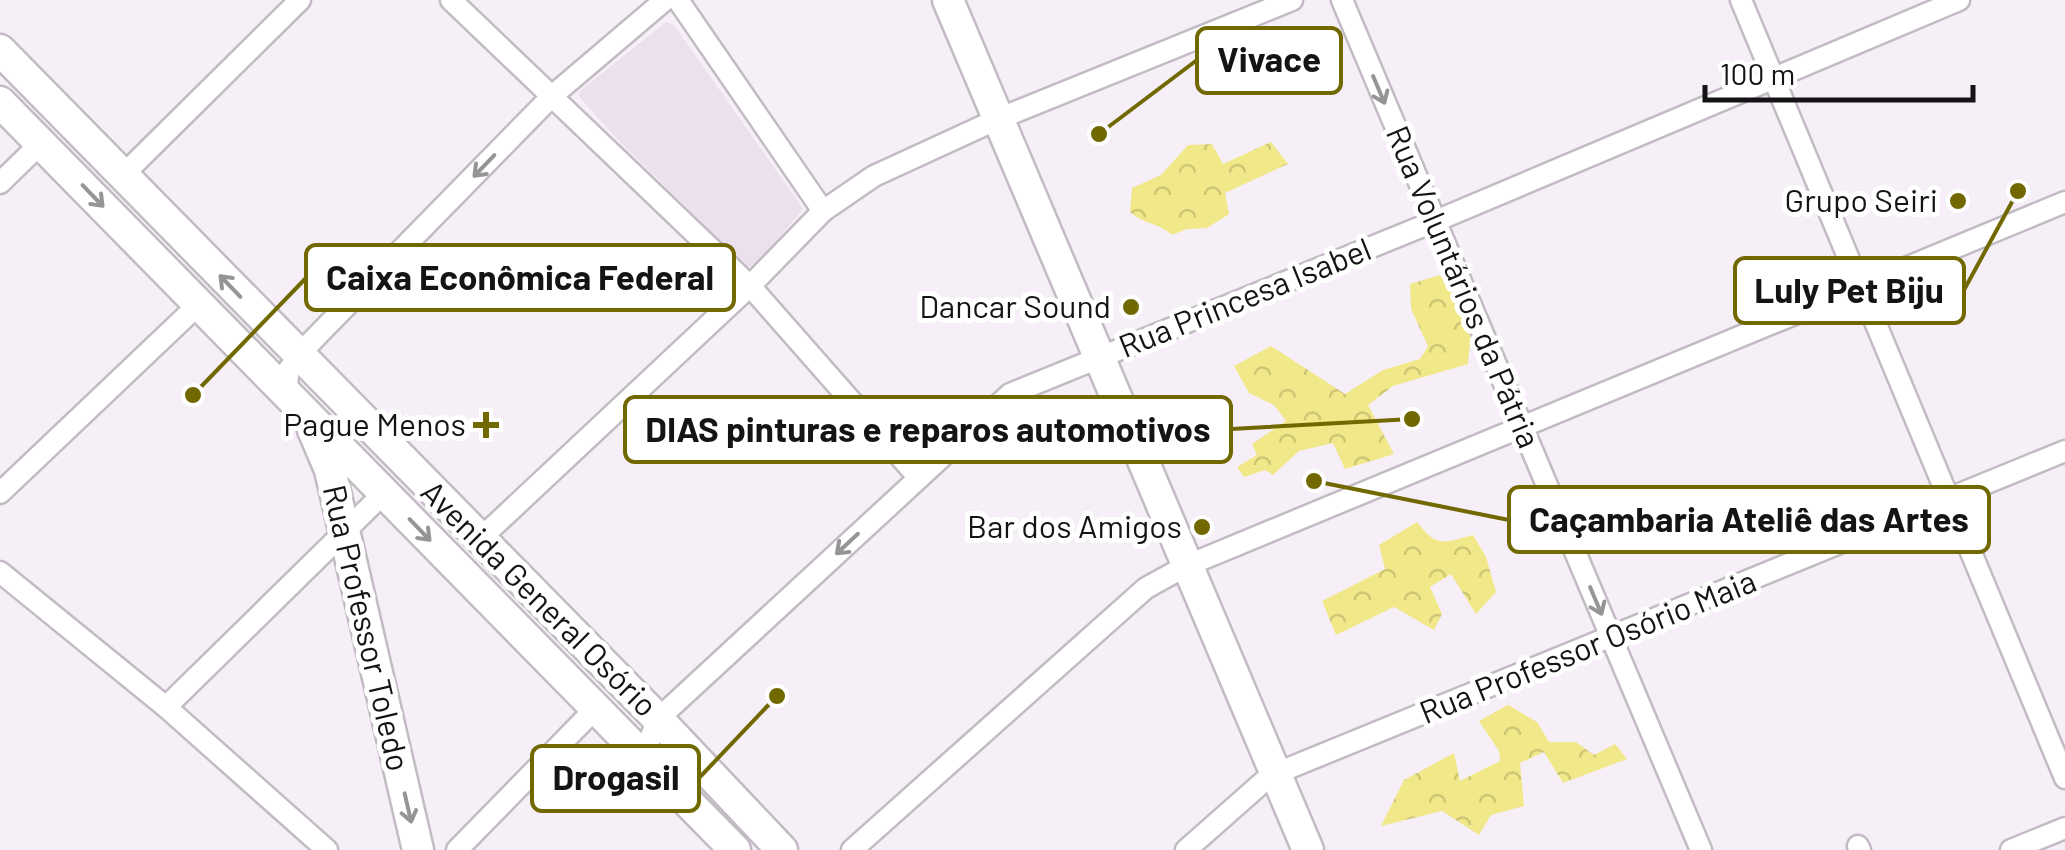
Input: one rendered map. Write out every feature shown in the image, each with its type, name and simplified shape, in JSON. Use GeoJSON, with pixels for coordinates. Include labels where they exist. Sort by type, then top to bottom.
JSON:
{"type":"FeatureCollection","features":[{"type":"Feature","properties":{"kind":"main road"},"geometry":{"type":"LineString","coordinates":[[948,0],[1308,850]]}},
{"type":"Feature","properties":{"kind":"main road","name":"Avenida General Osório"},"geometry":{"type":"LineString","coordinates":[[0,50],[782,850]]}},
{"type":"Feature","properties":{"kind":"main road","name":"Avenida General Osório"},"geometry":{"type":"LineString","coordinates":[[0,102],[735,850]]}},
{"type":"Feature","properties":{"kind":"main road","name":"Rua Professor Toledo"},"geometry":{"type":"LineString","coordinates":[[294,401],[325,453],[418,850]]}},
{"type":"Feature","properties":{"kind":"street"},"geometry":{"type":"LineString","coordinates":[[123,176],[300,0]]}},
{"type":"Feature","properties":{"kind":"street"},"geometry":{"type":"LineString","coordinates":[[451,0],[750,286],[918,477]]}},
{"type":"Feature","properties":{"kind":"street"},"geometry":{"type":"LineString","coordinates":[[294,401],[286,375],[299,355],[552,96],[665,0]]}},
{"type":"Feature","properties":{"kind":"street"},"geometry":{"type":"LineString","coordinates":[[678,0],[822,211]]}},
{"type":"Feature","properties":{"kind":"street"},"geometry":{"type":"LineString","coordinates":[[480,540],[750,286],[822,211],[874,176],[998,119],[1292,0]]}},
{"type":"Feature","properties":{"kind":"street","name":"Rua Voluntários da Pátria"},"geometry":{"type":"LineString","coordinates":[[1342,0],[1701,850]]}},
{"type":"Feature","properties":{"kind":"street"},"geometry":{"type":"LineString","coordinates":[[1740,0],[2065,778]]}},
{"type":"Feature","properties":{"kind":"street","name":"Rua Princesa Isabel"},"geometry":{"type":"LineString","coordinates":[[643,756],[658,719],[1010,394],[1434,222],[1959,0]]}},
{"type":"Feature","properties":{"kind":"street"},"geometry":{"type":"LineString","coordinates":[[0,183],[41,143]]}},
{"type":"Feature","properties":{"kind":"street"},"geometry":{"type":"LineString","coordinates":[[852,850],[1146,588],[1186,566],[2065,202]]}},
{"type":"Feature","properties":{"kind":"street"},"geometry":{"type":"LineString","coordinates":[[0,494],[198,305]]}},
{"type":"Feature","properties":{"kind":"street","name":"Rua Professor Osório Maia"},"geometry":{"type":"LineString","coordinates":[[1186,850],[1277,774],[2065,451]]}},
{"type":"Feature","properties":{"kind":"street"},"geometry":{"type":"LineString","coordinates":[[166,707],[384,493]]}},
{"type":"Feature","properties":{"kind":"street"},"geometry":{"type":"LineString","coordinates":[[0,572],[166,707],[327,850]]}},
{"type":"Feature","properties":{"kind":"street"},"geometry":{"type":"LineString","coordinates":[[456,850],[595,709]]}},
{"type":"Feature","properties":{"kind":"street"},"geometry":{"type":"LineString","coordinates":[[2012,850],[2065,828]]}},
{"type":"Feature","properties":{"kind":"shaded area"},"geometry":{"type":"Polygon","coordinates":[[[666,22],[674,25],[803,209],[755,267],[746,266],[579,97],[580,91],[666,22]]]}},
{"type":"Feature","properties":{"kind":"green space"},"geometry":{"type":"Polygon","coordinates":[[[1271,142],[1288,164],[1225,193],[1229,214],[1207,228],[1172,235],[1130,212],[1132,188],[1161,175],[1188,145],[1212,144],[1223,164],[1271,142]]]}},
{"type":"Feature","properties":{"kind":"green space"},"geometry":{"type":"Polygon","coordinates":[[[1440,275],[1473,313],[1468,364],[1393,386],[1368,405],[1394,454],[1345,469],[1333,443],[1299,451],[1273,475],[1265,470],[1244,477],[1237,467],[1257,455],[1252,444],[1286,421],[1274,405],[1249,393],[1234,366],[1271,346],[1345,394],[1383,370],[1420,359],[1428,346],[1411,309],[1410,284],[1440,275]]]}},
{"type":"Feature","properties":{"kind":"green space"},"geometry":{"type":"Polygon","coordinates":[[[1417,522],[1436,540],[1473,535],[1486,557],[1496,592],[1476,614],[1451,574],[1430,587],[1442,614],[1434,630],[1394,607],[1336,635],[1322,601],[1385,569],[1379,545],[1417,522]]]}},
{"type":"Feature","properties":{"kind":"green space"},"geometry":{"type":"Polygon","coordinates":[[[1508,705],[1537,722],[1549,742],[1576,742],[1594,755],[1615,744],[1627,759],[1563,783],[1544,752],[1520,763],[1524,806],[1491,815],[1479,835],[1442,811],[1381,826],[1404,780],[1454,753],[1460,781],[1500,761],[1499,751],[1479,721],[1508,705]]]}},
{"type":"Feature","properties":{"kind":"place","name":"Vivace"},"geometry":{"type":"Point","coordinates":[1099,134]}},
{"type":"Feature","properties":{"kind":"place","name":"Luly Pet Biju"},"geometry":{"type":"Point","coordinates":[2018,191]}},
{"type":"Feature","properties":{"kind":"place","name":"Grupo Seiri"},"geometry":{"type":"Point","coordinates":[1958,201]}},
{"type":"Feature","properties":{"kind":"place","name":"Dancar Sound"},"geometry":{"type":"Point","coordinates":[1131,307]}},
{"type":"Feature","properties":{"kind":"place","name":"Caixa Econômica Federal"},"geometry":{"type":"Point","coordinates":[193,395]}},
{"type":"Feature","properties":{"kind":"place","name":"DIAS pinturas e reparos automotivos"},"geometry":{"type":"Point","coordinates":[1412,419]}},
{"type":"Feature","properties":{"kind":"place","name":"Pague Menos"},"geometry":{"type":"Point","coordinates":[486,425]}},
{"type":"Feature","properties":{"kind":"place","name":"Caçambaria Ateliê das Artes"},"geometry":{"type":"Point","coordinates":[1314,481]}},
{"type":"Feature","properties":{"kind":"place","name":"Bar dos Amigos"},"geometry":{"type":"Point","coordinates":[1202,527]}},
{"type":"Feature","properties":{"kind":"place","name":"Drogasil"},"geometry":{"type":"Point","coordinates":[777,696]}}]}
